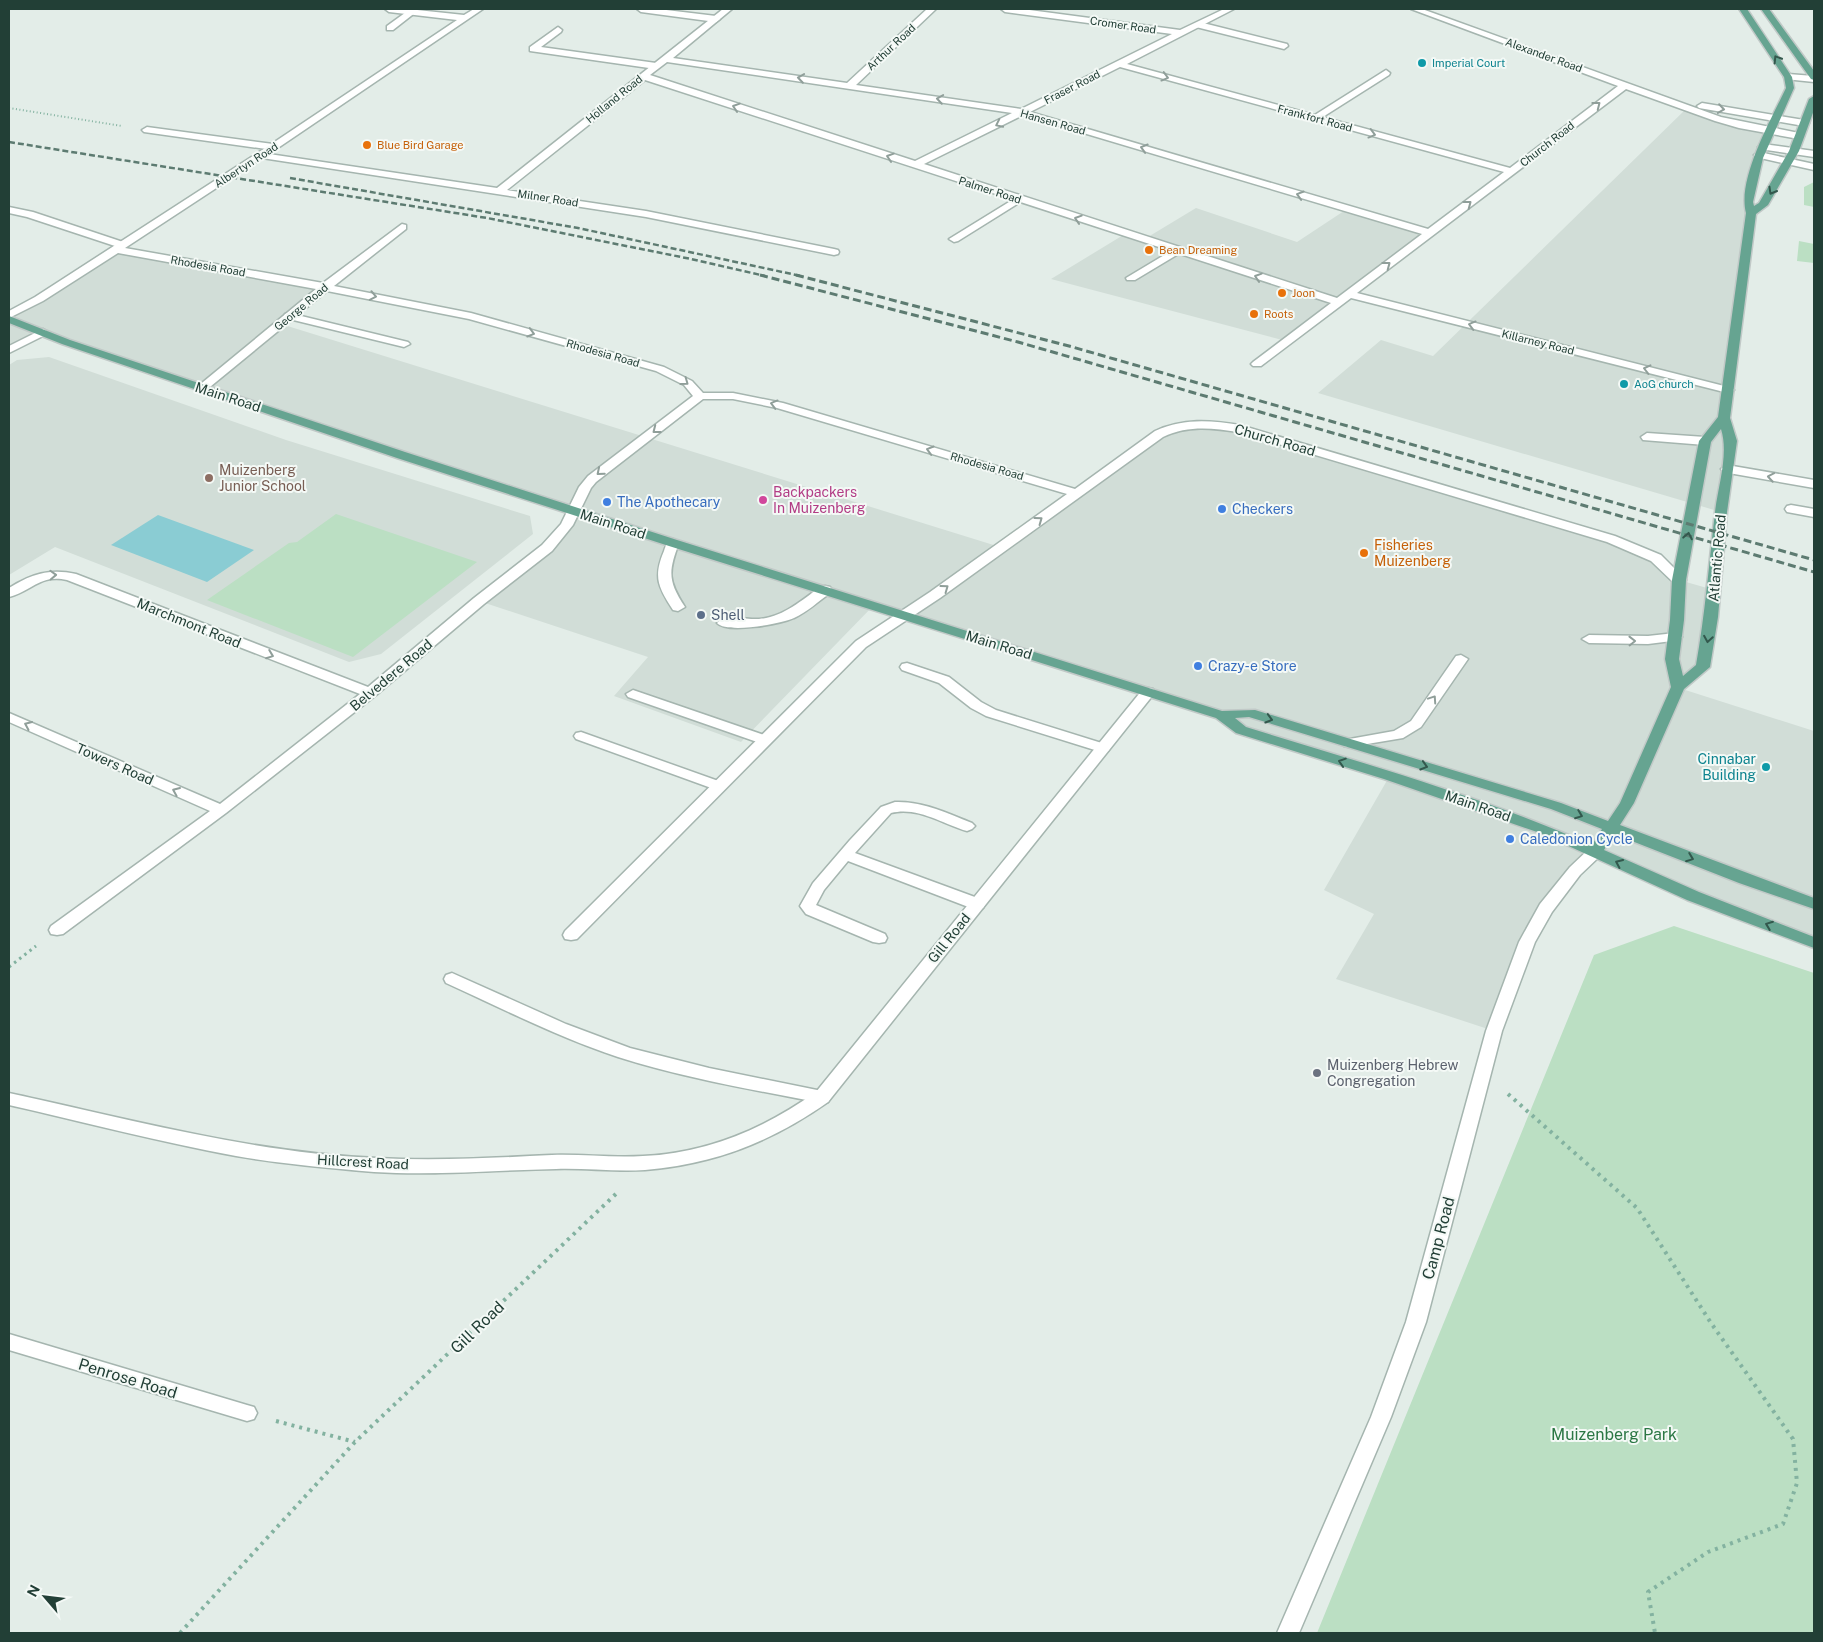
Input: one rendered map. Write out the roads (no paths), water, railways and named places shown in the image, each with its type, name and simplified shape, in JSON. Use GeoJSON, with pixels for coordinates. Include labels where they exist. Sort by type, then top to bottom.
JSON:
{"type":"FeatureCollection","features":[{"type":"Feature","properties":{"kind":"main road"},"geometry":{"type":"LineString","coordinates":[[1743,9],[1788,77]]}},
{"type":"Feature","properties":{"kind":"main road"},"geometry":{"type":"LineString","coordinates":[[1765,9],[1814,78]]}},
{"type":"Feature","properties":{"kind":"main road","name":"Atlantic Road"},"geometry":{"type":"LineString","coordinates":[[1595,852],[1627,803],[1678,687],[1703,668],[1712,617],[1731,441],[1724,418],[1751,213],[1748,202],[1761,151],[1790,88],[1788,77]]}},
{"type":"Feature","properties":{"kind":"main road"},"geometry":{"type":"LineString","coordinates":[[1751,213],[1763,206],[1794,151],[1814,99]]}},
{"type":"Feature","properties":{"kind":"main road","name":"Main Road"},"geometry":{"type":"LineString","coordinates":[[9,319],[66,342],[201,388],[572,510],[1221,715],[1242,730],[1389,776],[1545,830],[1694,896],[1814,943]]}},
{"type":"Feature","properties":{"kind":"main road","name":"Atlantic Road"},"geometry":{"type":"LineString","coordinates":[[1678,687],[1672,659],[1679,580],[1705,441],[1724,418]]}},
{"type":"Feature","properties":{"kind":"main road","name":"Main Road"},"geometry":{"type":"LineString","coordinates":[[1221,715],[1250,713],[1556,806],[1744,880],[1814,904]]}},
{"type":"Feature","properties":{"kind":"street"},"geometry":{"type":"LineString","coordinates":[[389,9],[465,18]]}},
{"type":"Feature","properties":{"kind":"street","name":"Albertyn Road"},"geometry":{"type":"LineString","coordinates":[[9,315],[39,299],[273,147],[479,9]]}},
{"type":"Feature","properties":{"kind":"street"},"geometry":{"type":"LineString","coordinates":[[640,9],[716,19]]}},
{"type":"Feature","properties":{"kind":"street","name":"Holland Road"},"geometry":{"type":"LineString","coordinates":[[500,191],[728,9]]}},
{"type":"Feature","properties":{"kind":"street","name":"Arthur Road"},"geometry":{"type":"LineString","coordinates":[[850,86],[932,9]]}},
{"type":"Feature","properties":{"kind":"street","name":"Cromer Road"},"geometry":{"type":"LineString","coordinates":[[1005,9],[1182,33]]}},
{"type":"Feature","properties":{"kind":"street","name":"Fraser Road"},"geometry":{"type":"LineString","coordinates":[[915,165],[1230,9]]}},
{"type":"Feature","properties":{"kind":"street","name":"Alexander Road"},"geometry":{"type":"LineString","coordinates":[[1415,9],[1739,126],[1799,136]]}},
{"type":"Feature","properties":{"kind":"street"},"geometry":{"type":"LineString","coordinates":[[390,28],[412,12]]}},
{"type":"Feature","properties":{"kind":"street"},"geometry":{"type":"LineString","coordinates":[[1198,25],[1284,46]]}},
{"type":"Feature","properties":{"kind":"street"},"geometry":{"type":"LineString","coordinates":[[558,30],[533,49],[656,66]]}},
{"type":"Feature","properties":{"kind":"street","name":"Hansen Road"},"geometry":{"type":"LineString","coordinates":[[665,59],[1022,112],[1429,233]]}},
{"type":"Feature","properties":{"kind":"street","name":"Frankfort Road"},"geometry":{"type":"LineString","coordinates":[[1118,64],[1511,171]]}},
{"type":"Feature","properties":{"kind":"street"},"geometry":{"type":"LineString","coordinates":[[1315,118],[1386,73]]}},
{"type":"Feature","properties":{"kind":"street","name":"Palmer Road"},"geometry":{"type":"LineString","coordinates":[[643,76],[1019,200],[1338,302]]}},
{"type":"Feature","properties":{"kind":"street"},"geometry":{"type":"LineString","coordinates":[[1788,77],[1814,78]]}},
{"type":"Feature","properties":{"kind":"street","name":"Church Road"},"geometry":{"type":"LineString","coordinates":[[1338,302],[1625,85]]}},
{"type":"Feature","properties":{"kind":"street","name":"Alexander Road"},"geometry":{"type":"LineString","coordinates":[[1673,102],[1804,123]]}},
{"type":"Feature","properties":{"kind":"street"},"geometry":{"type":"LineString","coordinates":[[147,130],[273,147]]}},
{"type":"Feature","properties":{"kind":"street"},"geometry":{"type":"LineString","coordinates":[[1761,151],[1794,151],[1814,154]]}},
{"type":"Feature","properties":{"kind":"street"},"geometry":{"type":"LineString","coordinates":[[1761,151],[1788,161],[1814,167]]}},
{"type":"Feature","properties":{"kind":"street","name":"Milner Road"},"geometry":{"type":"LineString","coordinates":[[260,155],[646,214],[834,252]]}},
{"type":"Feature","properties":{"kind":"street"},"geometry":{"type":"LineString","coordinates":[[954,239],[1019,200]]}},
{"type":"Feature","properties":{"kind":"street","name":"Rhodesia Road"},"geometry":{"type":"LineString","coordinates":[[9,210],[30,214],[119,247],[471,316],[676,376],[688,383],[700,396],[733,396],[770,403],[1077,493]]}},
{"type":"Feature","properties":{"kind":"street","name":"George Road"},"geometry":{"type":"LineString","coordinates":[[201,388],[402,227]]}},
{"type":"Feature","properties":{"kind":"street"},"geometry":{"type":"LineString","coordinates":[[1131,278],[1176,251]]}},
{"type":"Feature","properties":{"kind":"street","name":"Killarney Road"},"geometry":{"type":"LineString","coordinates":[[1348,294],[1728,390]]}},
{"type":"Feature","properties":{"kind":"street"},"geometry":{"type":"LineString","coordinates":[[1257,364],[1338,302]]}},
{"type":"Feature","properties":{"kind":"street"},"geometry":{"type":"LineString","coordinates":[[289,316],[404,344]]}},
{"type":"Feature","properties":{"kind":"street"},"geometry":{"type":"LineString","coordinates":[[9,350],[43,332]]}},
{"type":"Feature","properties":{"kind":"street","name":"Belvedere Road"},"geometry":{"type":"LineString","coordinates":[[57,930],[221,810],[370,693],[479,601],[547,548],[565,527],[572,510],[585,487],[592,479],[700,396]]}},
{"type":"Feature","properties":{"kind":"street","name":"Church Road"},"geometry":{"type":"LineString","coordinates":[[571,935],[861,644],[905,616],[1165,430],[1185,424],[1225,426],[1249,432],[1611,539],[1656,558],[1679,580]]}},
{"type":"Feature","properties":{"kind":"street"},"geometry":{"type":"LineString","coordinates":[[1647,437],[1673,437],[1705,441]]}},
{"type":"Feature","properties":{"kind":"street"},"geometry":{"type":"LineString","coordinates":[[1727,469],[1814,484]]}},
{"type":"Feature","properties":{"kind":"street"},"geometry":{"type":"LineString","coordinates":[[1791,509],[1814,514]]}},
{"type":"Feature","properties":{"kind":"street"},"geometry":{"type":"LineString","coordinates":[[673,543],[664,564],[663,584],[678,607]]}},
{"type":"Feature","properties":{"kind":"street","name":"Marchmont Road"},"geometry":{"type":"LineString","coordinates":[[9,593],[41,575],[52,574],[71,577],[370,693]]}},
{"type":"Feature","properties":{"kind":"street"},"geometry":{"type":"LineString","coordinates":[[724,623],[760,622],[790,615],[825,590]]}},
{"type":"Feature","properties":{"kind":"street"},"geometry":{"type":"LineString","coordinates":[[1589,639],[1648,640],[1675,637]]}},
{"type":"Feature","properties":{"kind":"street"},"geometry":{"type":"LineString","coordinates":[[1349,742],[1398,735],[1416,724],[1461,659]]}},
{"type":"Feature","properties":{"kind":"street"},"geometry":{"type":"LineString","coordinates":[[907,667],[944,680],[976,705],[991,712],[1103,748]]}},
{"type":"Feature","properties":{"kind":"street","name":"Gill Road"},"geometry":{"type":"LineString","coordinates":[[722,1149],[760,1135],[795,1116],[822,1097],[1148,692]]}},
{"type":"Feature","properties":{"kind":"street"},"geometry":{"type":"LineString","coordinates":[[633,694],[765,740]]}},
{"type":"Feature","properties":{"kind":"street","name":"Towers Road"},"geometry":{"type":"LineString","coordinates":[[9,717],[221,810]]}},
{"type":"Feature","properties":{"kind":"street"},"geometry":{"type":"LineString","coordinates":[[581,736],[719,786]]}},
{"type":"Feature","properties":{"kind":"street"},"geometry":{"type":"LineString","coordinates":[[879,938],[820,915],[808,906],[810,897],[886,810],[897,806],[909,806],[967,826]]}},
{"type":"Feature","properties":{"kind":"street","name":"Camp Road"},"geometry":{"type":"LineString","coordinates":[[1288,1633],[1381,1417],[1416,1322],[1494,1031],[1527,942],[1546,908],[1575,871],[1595,852]]}},
{"type":"Feature","properties":{"kind":"street"},"geometry":{"type":"LineString","coordinates":[[846,854],[977,904]]}},
{"type":"Feature","properties":{"kind":"street"},"geometry":{"type":"LineString","coordinates":[[452,979],[596,1043],[643,1058],[709,1074],[822,1097]]}},
{"type":"Feature","properties":{"kind":"street","name":"Hillcrest Road"},"geometry":{"type":"LineString","coordinates":[[9,1099],[236,1149],[293,1158],[376,1164],[450,1166],[558,1162],[644,1163],[722,1149]]}},
{"type":"Feature","properties":{"kind":"street","name":"Penrose Road"},"geometry":{"type":"LineString","coordinates":[[9,1342],[248,1413]]}},
{"type":"Feature","properties":{"kind":"water"},"geometry":{"type":"Polygon","coordinates":[[[158,515],[254,550],[207,582],[111,545],[158,515]]]}},
{"type":"Feature","properties":{"kind":"railway"},"geometry":{"type":"LineString","coordinates":[[9,142],[487,218],[691,259],[765,276]]}},
{"type":"Feature","properties":{"kind":"railway"},"geometry":{"type":"LineString","coordinates":[[290,178],[578,228],[801,276]]}},
{"type":"Feature","properties":{"kind":"railway"},"geometry":{"type":"LineString","coordinates":[[760,275],[1018,342],[1814,572]]}},
{"type":"Feature","properties":{"kind":"railway"},"geometry":{"type":"LineString","coordinates":[[796,275],[1069,346],[1814,560]]}},
{"type":"Feature","properties":{"kind":"place","name":"Imperial Court"},"geometry":{"type":"Point","coordinates":[1422,63]}},
{"type":"Feature","properties":{"kind":"place","name":"Blue Bird Garage"},"geometry":{"type":"Point","coordinates":[367,145]}},
{"type":"Feature","properties":{"kind":"place","name":"Bean Dreaming"},"geometry":{"type":"Point","coordinates":[1149,250]}},
{"type":"Feature","properties":{"kind":"place","name":"Joon"},"geometry":{"type":"Point","coordinates":[1282,293]}},
{"type":"Feature","properties":{"kind":"place","name":"Roots"},"geometry":{"type":"Point","coordinates":[1254,314]}},
{"type":"Feature","properties":{"kind":"place","name":"AoG church"},"geometry":{"type":"Point","coordinates":[1624,384]}},
{"type":"Feature","properties":{"kind":"place","name":"Muizenberg Junior School"},"geometry":{"type":"Point","coordinates":[209,478]}},
{"type":"Feature","properties":{"kind":"place","name":"Backpackers In Muizenberg"},"geometry":{"type":"Point","coordinates":[763,500]}},
{"type":"Feature","properties":{"kind":"place","name":"The Apothecary"},"geometry":{"type":"Point","coordinates":[607,502]}},
{"type":"Feature","properties":{"kind":"place","name":"Checkers"},"geometry":{"type":"Point","coordinates":[1222,509]}},
{"type":"Feature","properties":{"kind":"place","name":"Fisheries Muizenberg"},"geometry":{"type":"Point","coordinates":[1364,553]}},
{"type":"Feature","properties":{"kind":"place","name":"Shell"},"geometry":{"type":"Point","coordinates":[701,615]}},
{"type":"Feature","properties":{"kind":"place","name":"Crazy-e Store"},"geometry":{"type":"Point","coordinates":[1198,666]}},
{"type":"Feature","properties":{"kind":"place","name":"Cinnabar Building"},"geometry":{"type":"Point","coordinates":[1766,767]}},
{"type":"Feature","properties":{"kind":"place","name":"Caledonion Cycle"},"geometry":{"type":"Point","coordinates":[1510,839]}},
{"type":"Feature","properties":{"kind":"place","name":"Muizenberg Hebrew Congregation"},"geometry":{"type":"Point","coordinates":[1317,1073]}},
{"type":"Feature","properties":{"kind":"park label","name":"Muizenberg Park"},"geometry":{"type":"Point","coordinates":[1614,1434]}}]}
